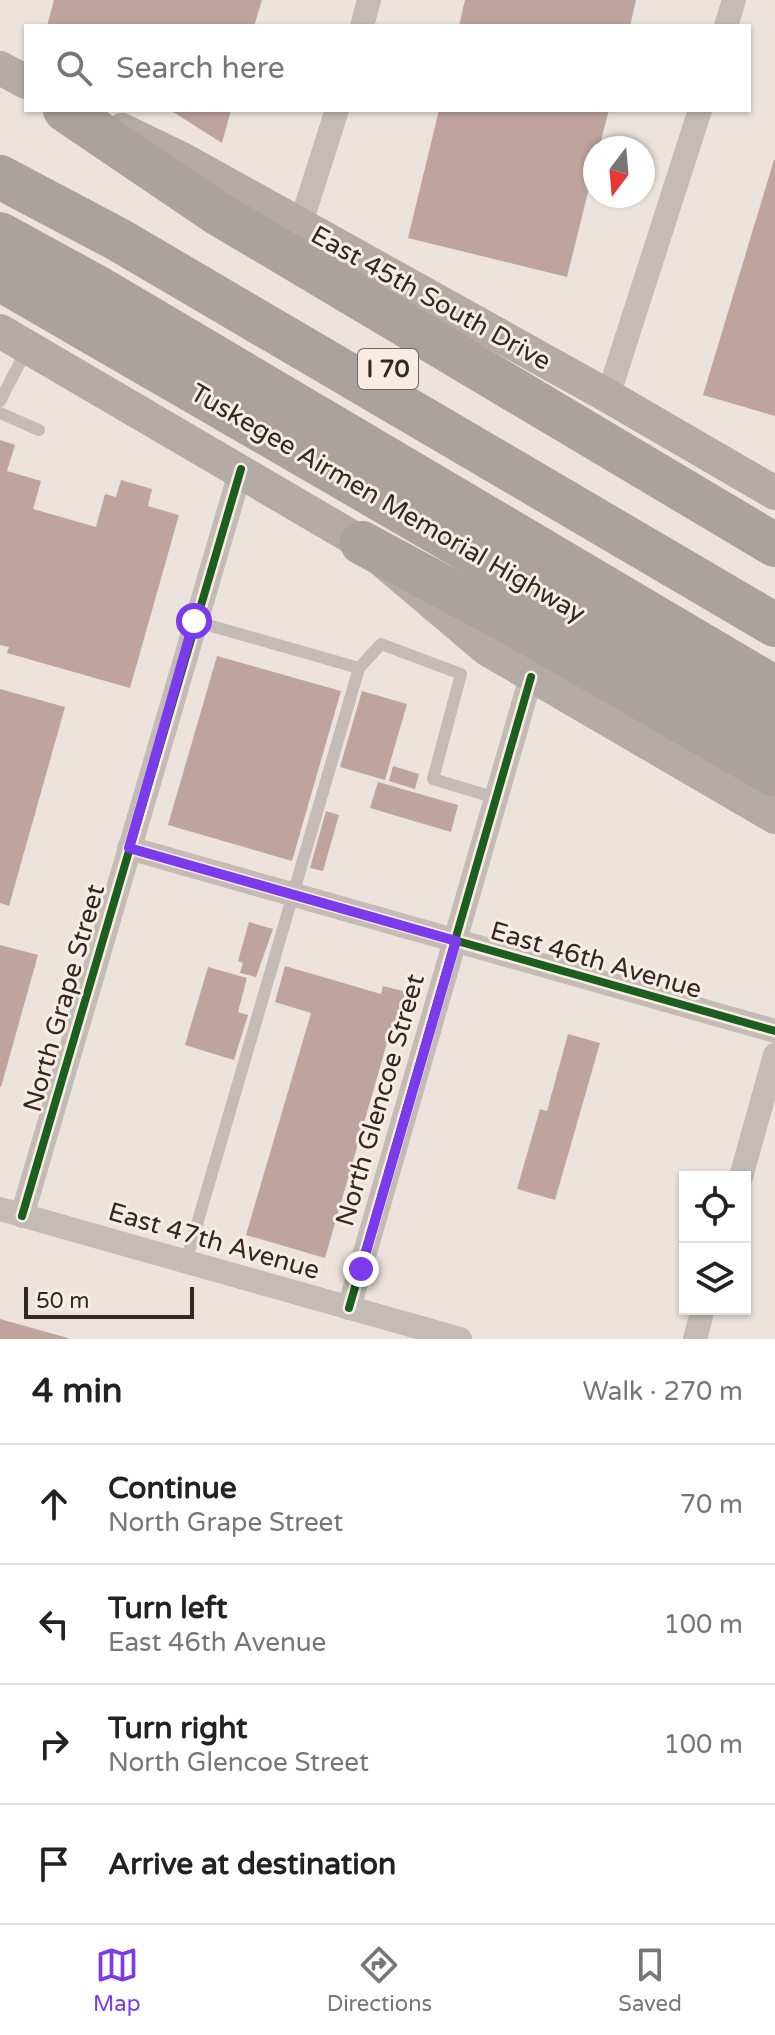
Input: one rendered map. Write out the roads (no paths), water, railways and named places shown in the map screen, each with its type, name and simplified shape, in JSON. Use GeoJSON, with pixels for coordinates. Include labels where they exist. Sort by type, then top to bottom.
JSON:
{"type":"FeatureCollection","features":[{"type":"Feature","properties":{"kind":"highway"},"geometry":{"type":"LineString","coordinates":[[68,112],[217,213],[775,545]]}},
{"type":"Feature","properties":{"kind":"highway","name":"I 70"},"geometry":{"type":"LineString","coordinates":[[0,150],[775,590]]}},
{"type":"Feature","properties":{"kind":"highway"},"geometry":{"type":"LineString","coordinates":[[0,174],[390,397],[775,625]]}},
{"type":"Feature","properties":{"kind":"highway"},"geometry":{"type":"LineString","coordinates":[[0,234],[95,286],[775,690]]}},
{"type":"Feature","properties":{"kind":"highway","name":"Tuskegee Airmen Memorial Highway"},"geometry":{"type":"LineString","coordinates":[[0,279],[775,728]]}},
{"type":"Feature","properties":{"kind":"highway"},"geometry":{"type":"LineString","coordinates":[[148,362],[775,690]]}},
{"type":"Feature","properties":{"kind":"highway"},"geometry":{"type":"LineString","coordinates":[[362,543],[520,628],[775,775]]}},
{"type":"Feature","properties":{"kind":"main road"},"geometry":{"type":"LineString","coordinates":[[0,68],[24,81]]}},
{"type":"Feature","properties":{"kind":"main road","name":"East 45th South Drive"},"geometry":{"type":"LineString","coordinates":[[86,112],[182,159],[608,396],[775,493]]}},
{"type":"Feature","properties":{"kind":"main road"},"geometry":{"type":"LineString","coordinates":[[14,339],[241,469],[362,543],[442,613],[531,677],[775,817]]}},
{"type":"Feature","properties":{"kind":"street"},"geometry":{"type":"LineString","coordinates":[[363,24],[369,0]]}},
{"type":"Feature","properties":{"kind":"street"},"geometry":{"type":"LineString","coordinates":[[727,24],[734,0]]}},
{"type":"Feature","properties":{"kind":"street"},"geometry":{"type":"LineString","coordinates":[[300,226],[336,112]]}},
{"type":"Feature","properties":{"kind":"street"},"geometry":{"type":"LineString","coordinates":[[608,396],[699,112]]}},
{"type":"Feature","properties":{"kind":"street","name":"North Grape Street"},"geometry":{"type":"LineString","coordinates":[[11,1212],[129,848],[241,469]]}},
{"type":"Feature","properties":{"kind":"street","name":"North Glencoe Street"},"geometry":{"type":"LineString","coordinates":[[349,1308],[531,677]]}},
{"type":"Feature","properties":{"kind":"street","name":"East 46th Avenue"},"geometry":{"type":"LineString","coordinates":[[129,848],[775,1031]]}},
{"type":"Feature","properties":{"kind":"street"},"geometry":{"type":"LineString","coordinates":[[743,1171],[775,1055]]}},
{"type":"Feature","properties":{"kind":"street","name":"East 47th Avenue"},"geometry":{"type":"LineString","coordinates":[[11,1212],[349,1308],[428,1335],[460,1339]]}},
{"type":"Feature","properties":{"kind":"street"},"geometry":{"type":"LineString","coordinates":[[695,1339],[701,1315]]}},
{"type":"Feature","properties":{"kind":"lane"},"geometry":{"type":"LineString","coordinates":[[0,401],[14,339]]}},
{"type":"Feature","properties":{"kind":"lane"},"geometry":{"type":"LineString","coordinates":[[0,413],[39,430]]}},
{"type":"Feature","properties":{"kind":"lane"},"geometry":{"type":"LineString","coordinates":[[194,621],[359,668]]}},
{"type":"Feature","properties":{"kind":"lane"},"geometry":{"type":"LineString","coordinates":[[186,1262],[359,668],[381,644],[461,674],[433,779],[496,798]]}}]}
